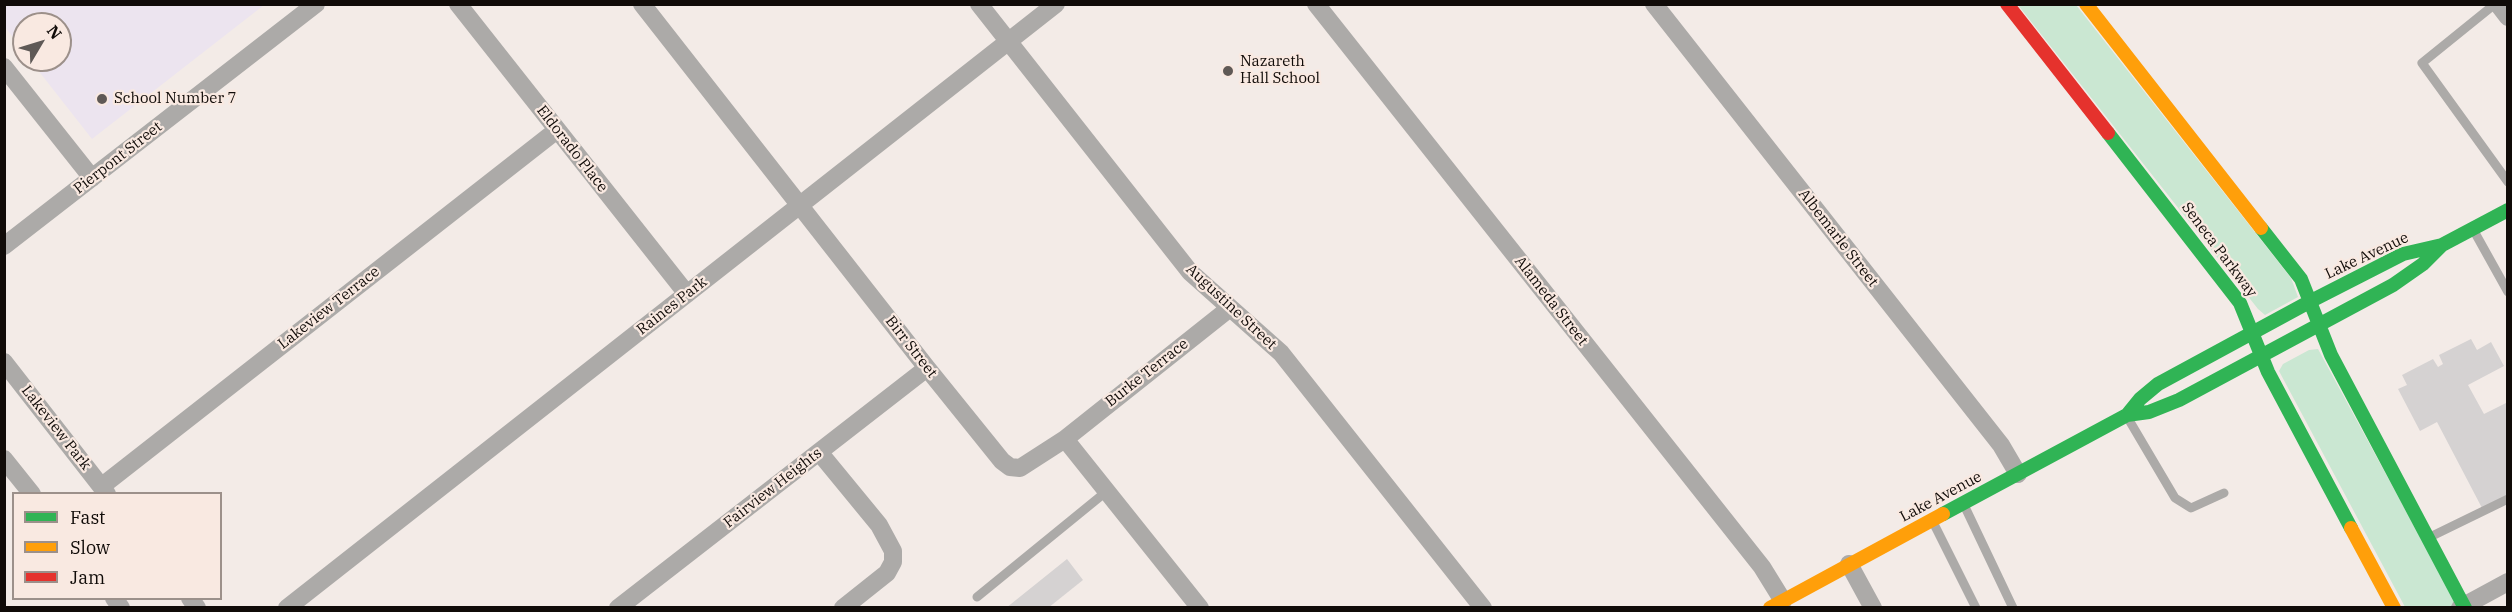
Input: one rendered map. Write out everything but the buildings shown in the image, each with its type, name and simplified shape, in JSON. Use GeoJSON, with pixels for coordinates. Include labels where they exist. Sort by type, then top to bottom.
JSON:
{"type":"FeatureCollection","features":[{"type":"Feature","properties":{"kind":"street","name":"Pierpont Street"},"geometry":{"type":"LineString","coordinates":[[4,246],[316,4]]}},
{"type":"Feature","properties":{"kind":"street","name":"Eldorado Place"},"geometry":{"type":"LineString","coordinates":[[458,4],[687,294]]}},
{"type":"Feature","properties":{"kind":"street","name":"Birr Street"},"geometry":{"type":"LineString","coordinates":[[642,4],[1002,461],[1010,467],[1020,468],[1065,439]]}},
{"type":"Feature","properties":{"kind":"street","name":"Augustine Street"},"geometry":{"type":"LineString","coordinates":[[979,4],[1190,272],[1281,353],[1483,608]]}},
{"type":"Feature","properties":{"kind":"street","name":"Raines Park"},"geometry":{"type":"LineString","coordinates":[[287,608],[1056,4]]}},
{"type":"Feature","properties":{"kind":"street","name":"Alameda Street"},"geometry":{"type":"LineString","coordinates":[[1316,4],[1762,567],[1777,604]]}},
{"type":"Feature","properties":{"kind":"street","name":"Albemarle Street"},"geometry":{"type":"LineString","coordinates":[[1654,4],[2001,445],[2018,474]]}},
{"type":"Feature","properties":{"kind":"street","name":"Seneca Parkway"},"geometry":{"type":"LineString","coordinates":[[2007,4],[2240,303],[2275,386],[2394,608]]}},
{"type":"Feature","properties":{"kind":"street"},"geometry":{"type":"LineString","coordinates":[[2086,4],[2299,275],[2331,355],[2463,607],[2508,582]]}},
{"type":"Feature","properties":{"kind":"street"},"geometry":{"type":"LineString","coordinates":[[2496,4],[2508,17]]}},
{"type":"Feature","properties":{"kind":"street"},"geometry":{"type":"LineString","coordinates":[[4,67],[92,178]]}},
{"type":"Feature","properties":{"kind":"street","name":"Lakeview Terrace"},"geometry":{"type":"LineString","coordinates":[[105,490],[557,130]]}},
{"type":"Feature","properties":{"kind":"street","name":"Lake Avenue"},"geometry":{"type":"LineString","coordinates":[[1777,604],[2127,415],[2149,412],[2170,405],[2262,356],[2403,278],[2442,245],[2508,210]]}},
{"type":"Feature","properties":{"kind":"street","name":"Lake Avenue"},"geometry":{"type":"LineString","coordinates":[[2127,415],[2140,399],[2158,384],[2253,332],[2403,254],[2442,245]]}},
{"type":"Feature","properties":{"kind":"street","name":"Burke Terrace"},"geometry":{"type":"LineString","coordinates":[[1065,439],[1230,308]]}},
{"type":"Feature","properties":{"kind":"street","name":"Lakeview Park"},"geometry":{"type":"LineString","coordinates":[[4,362],[105,490]]}},
{"type":"Feature","properties":{"kind":"street","name":"Fairview Heights"},"geometry":{"type":"LineString","coordinates":[[618,608],[927,368]]}},
{"type":"Feature","properties":{"kind":"street"},"geometry":{"type":"LineString","coordinates":[[1065,439],[1200,608]]}},
{"type":"Feature","properties":{"kind":"street"},"geometry":{"type":"LineString","coordinates":[[819,452],[879,525],[893,551],[893,562],[887,573],[843,608]]}},
{"type":"Feature","properties":{"kind":"street"},"geometry":{"type":"LineString","coordinates":[[4,459],[30,492]]}},
{"type":"Feature","properties":{"kind":"street"},"geometry":{"type":"LineString","coordinates":[[1849,564],[1873,608]]}},
{"type":"Feature","properties":{"kind":"lane"},"geometry":{"type":"LineString","coordinates":[[2496,4],[2422,63],[2508,182]]}},
{"type":"Feature","properties":{"kind":"lane"},"geometry":{"type":"LineString","coordinates":[[2473,229],[2508,292]]}},
{"type":"Feature","properties":{"kind":"lane"},"geometry":{"type":"LineString","coordinates":[[2127,415],[2175,498],[2191,508],[2224,493]]}},
{"type":"Feature","properties":{"kind":"lane"},"geometry":{"type":"LineString","coordinates":[[977,597],[1107,491]]}},
{"type":"Feature","properties":{"kind":"lane"},"geometry":{"type":"LineString","coordinates":[[2428,538],[2508,499]]}},
{"type":"Feature","properties":{"kind":"lane"},"geometry":{"type":"LineString","coordinates":[[1963,504],[2013,608]]}},
{"type":"Feature","properties":{"kind":"lane"},"geometry":{"type":"LineString","coordinates":[[1932,520],[1976,608]]}},
{"type":"Feature","properties":{"kind":"shaded area","name":"School Number 7"},"geometry":{"type":"Polygon","coordinates":[[[5,4],[264,4],[92,139],[39,72],[72,72],[72,12],[12,12],[12,36],[5,27],[5,4]]]}},
{"type":"Feature","properties":{"kind":"green space"},"geometry":{"type":"Polygon","coordinates":[[[2018,5],[2076,5],[2291,278],[2298,297],[2265,315],[2258,309],[2018,5]]]}},
{"type":"Feature","properties":{"kind":"green space"},"geometry":{"type":"Polygon","coordinates":[[[2318,349],[2458,607],[2405,607],[2279,371],[2283,364],[2309,350],[2318,349]]]}},
{"type":"Feature","properties":{"kind":"traffic: fast"},"geometry":{"type":"LineString","coordinates":[[2108,133],[2240,303],[2268,372],[2351,528]]}},
{"type":"Feature","properties":{"kind":"traffic: fast"},"geometry":{"type":"LineString","coordinates":[[2127,415],[2149,412],[2179,400],[2393,285],[2423,264],[2442,245],[2508,210]]}},
{"type":"Feature","properties":{"kind":"traffic: fast"},"geometry":{"type":"LineString","coordinates":[[2261,228],[2301,279],[2331,355],[2465,608]]}},
{"type":"Feature","properties":{"kind":"traffic: fast"},"geometry":{"type":"LineString","coordinates":[[1943,514],[2127,415],[2140,399],[2158,384],[2311,301],[2403,254],[2442,245]]}},
{"type":"Feature","properties":{"kind":"traffic: slow"},"geometry":{"type":"LineString","coordinates":[[2086,4],[2261,228]]}},
{"type":"Feature","properties":{"kind":"traffic: slow"},"geometry":{"type":"LineString","coordinates":[[1770,608],[1943,514]]}},
{"type":"Feature","properties":{"kind":"traffic: slow"},"geometry":{"type":"LineString","coordinates":[[2351,528],[2394,608]]}},
{"type":"Feature","properties":{"kind":"traffic: jam"},"geometry":{"type":"LineString","coordinates":[[2007,4],[2108,133]]}},
{"type":"Feature","properties":{"kind":"place","name":"Nazareth Hall School"},"geometry":{"type":"Point","coordinates":[1228,71]}},
{"type":"Feature","properties":{"kind":"place","name":"School Number 7"},"geometry":{"type":"Point","coordinates":[102,99]}}]}
